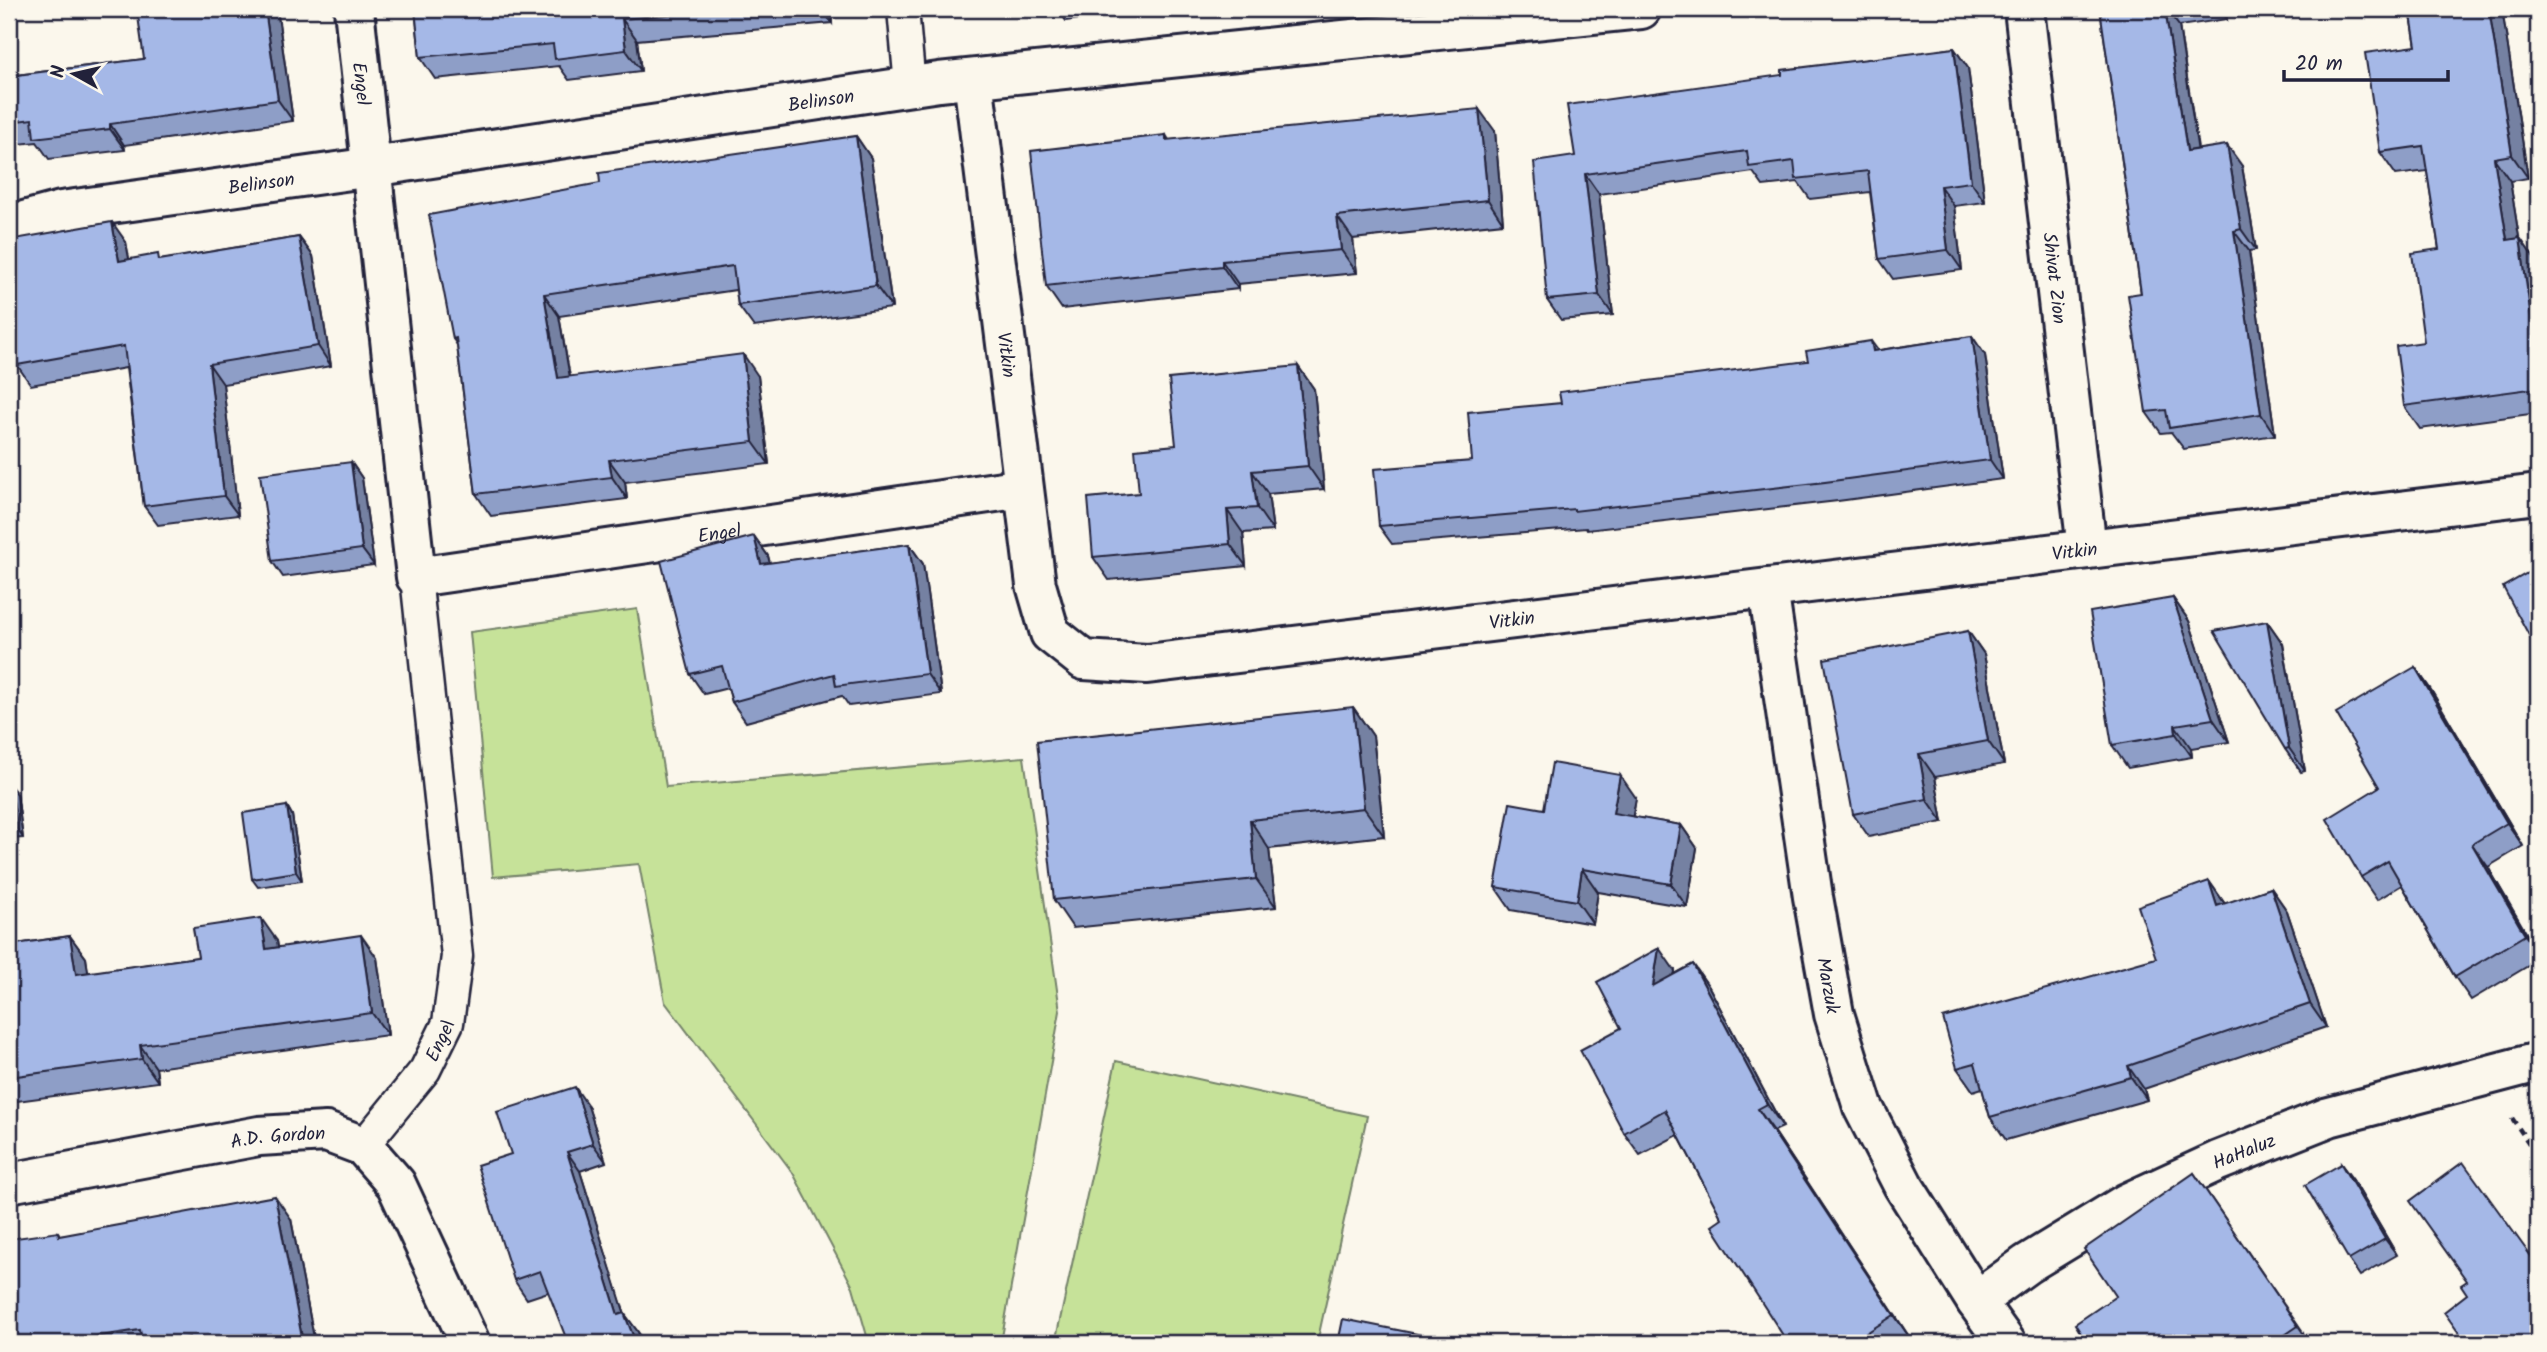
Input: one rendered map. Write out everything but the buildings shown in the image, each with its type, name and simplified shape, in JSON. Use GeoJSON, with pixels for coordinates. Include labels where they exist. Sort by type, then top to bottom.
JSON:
{"type":"FeatureCollection","features":[{"type":"Feature","properties":{"kind":"street","name":"Engel"},"geometry":{"type":"LineString","coordinates":[[354,9],[416,578],[1023,488]]}},
{"type":"Feature","properties":{"kind":"street","name":"Belinson"},"geometry":{"type":"LineString","coordinates":[[9,225],[61,211],[910,86],[1641,9]]}},
{"type":"Feature","properties":{"kind":"street","name":"Shivat Zion"},"geometry":{"type":"LineString","coordinates":[[2024,9],[2087,549]]}},
{"type":"Feature","properties":{"kind":"street","name":"Vitkin"},"geometry":{"type":"LineString","coordinates":[[973,79],[1036,585],[1050,634],[1084,660],[1147,664],[2538,494]]}},
{"type":"Feature","properties":{"kind":"street","name":"Marzuk"},"geometry":{"type":"LineString","coordinates":[[1768,588],[1813,897],[1834,1014],[1863,1107],[1903,1185],[1976,1301],[2006,1343]]}},
{"type":"Feature","properties":{"kind":"street","name":"HaHaluz"},"geometry":{"type":"LineString","coordinates":[[1976,1301],[2027,1264],[2127,1203],[2218,1161],[2329,1118],[2538,1062]]}},
{"type":"Feature","properties":{"kind":"street","name":"A.D. Gordon"},"geometry":{"type":"LineString","coordinates":[[9,1183],[259,1136],[326,1132],[363,1146],[396,1184],[470,1343]]}},
{"type":"Feature","properties":{"kind":"lane"},"geometry":{"type":"LineString","coordinates":[[903,9],[910,86]]}},
{"type":"Feature","properties":{"kind":"lane","name":"Engel"},"geometry":{"type":"LineString","coordinates":[[363,1146],[425,1070],[431,1058],[448,1023],[457,956],[416,578]]}},
{"type":"Feature","properties":{"kind":"green space"},"geometry":{"type":"Polygon","coordinates":[[[637,609],[666,787],[1024,757],[1060,1011],[1001,1343],[869,1343],[853,1287],[793,1173],[665,1002],[639,864],[493,877],[470,632],[637,609]]]}},
{"type":"Feature","properties":{"kind":"green space"},"geometry":{"type":"Polygon","coordinates":[[[1116,1061],[1367,1116],[1317,1343],[1055,1343],[1116,1061]]]}}]}
